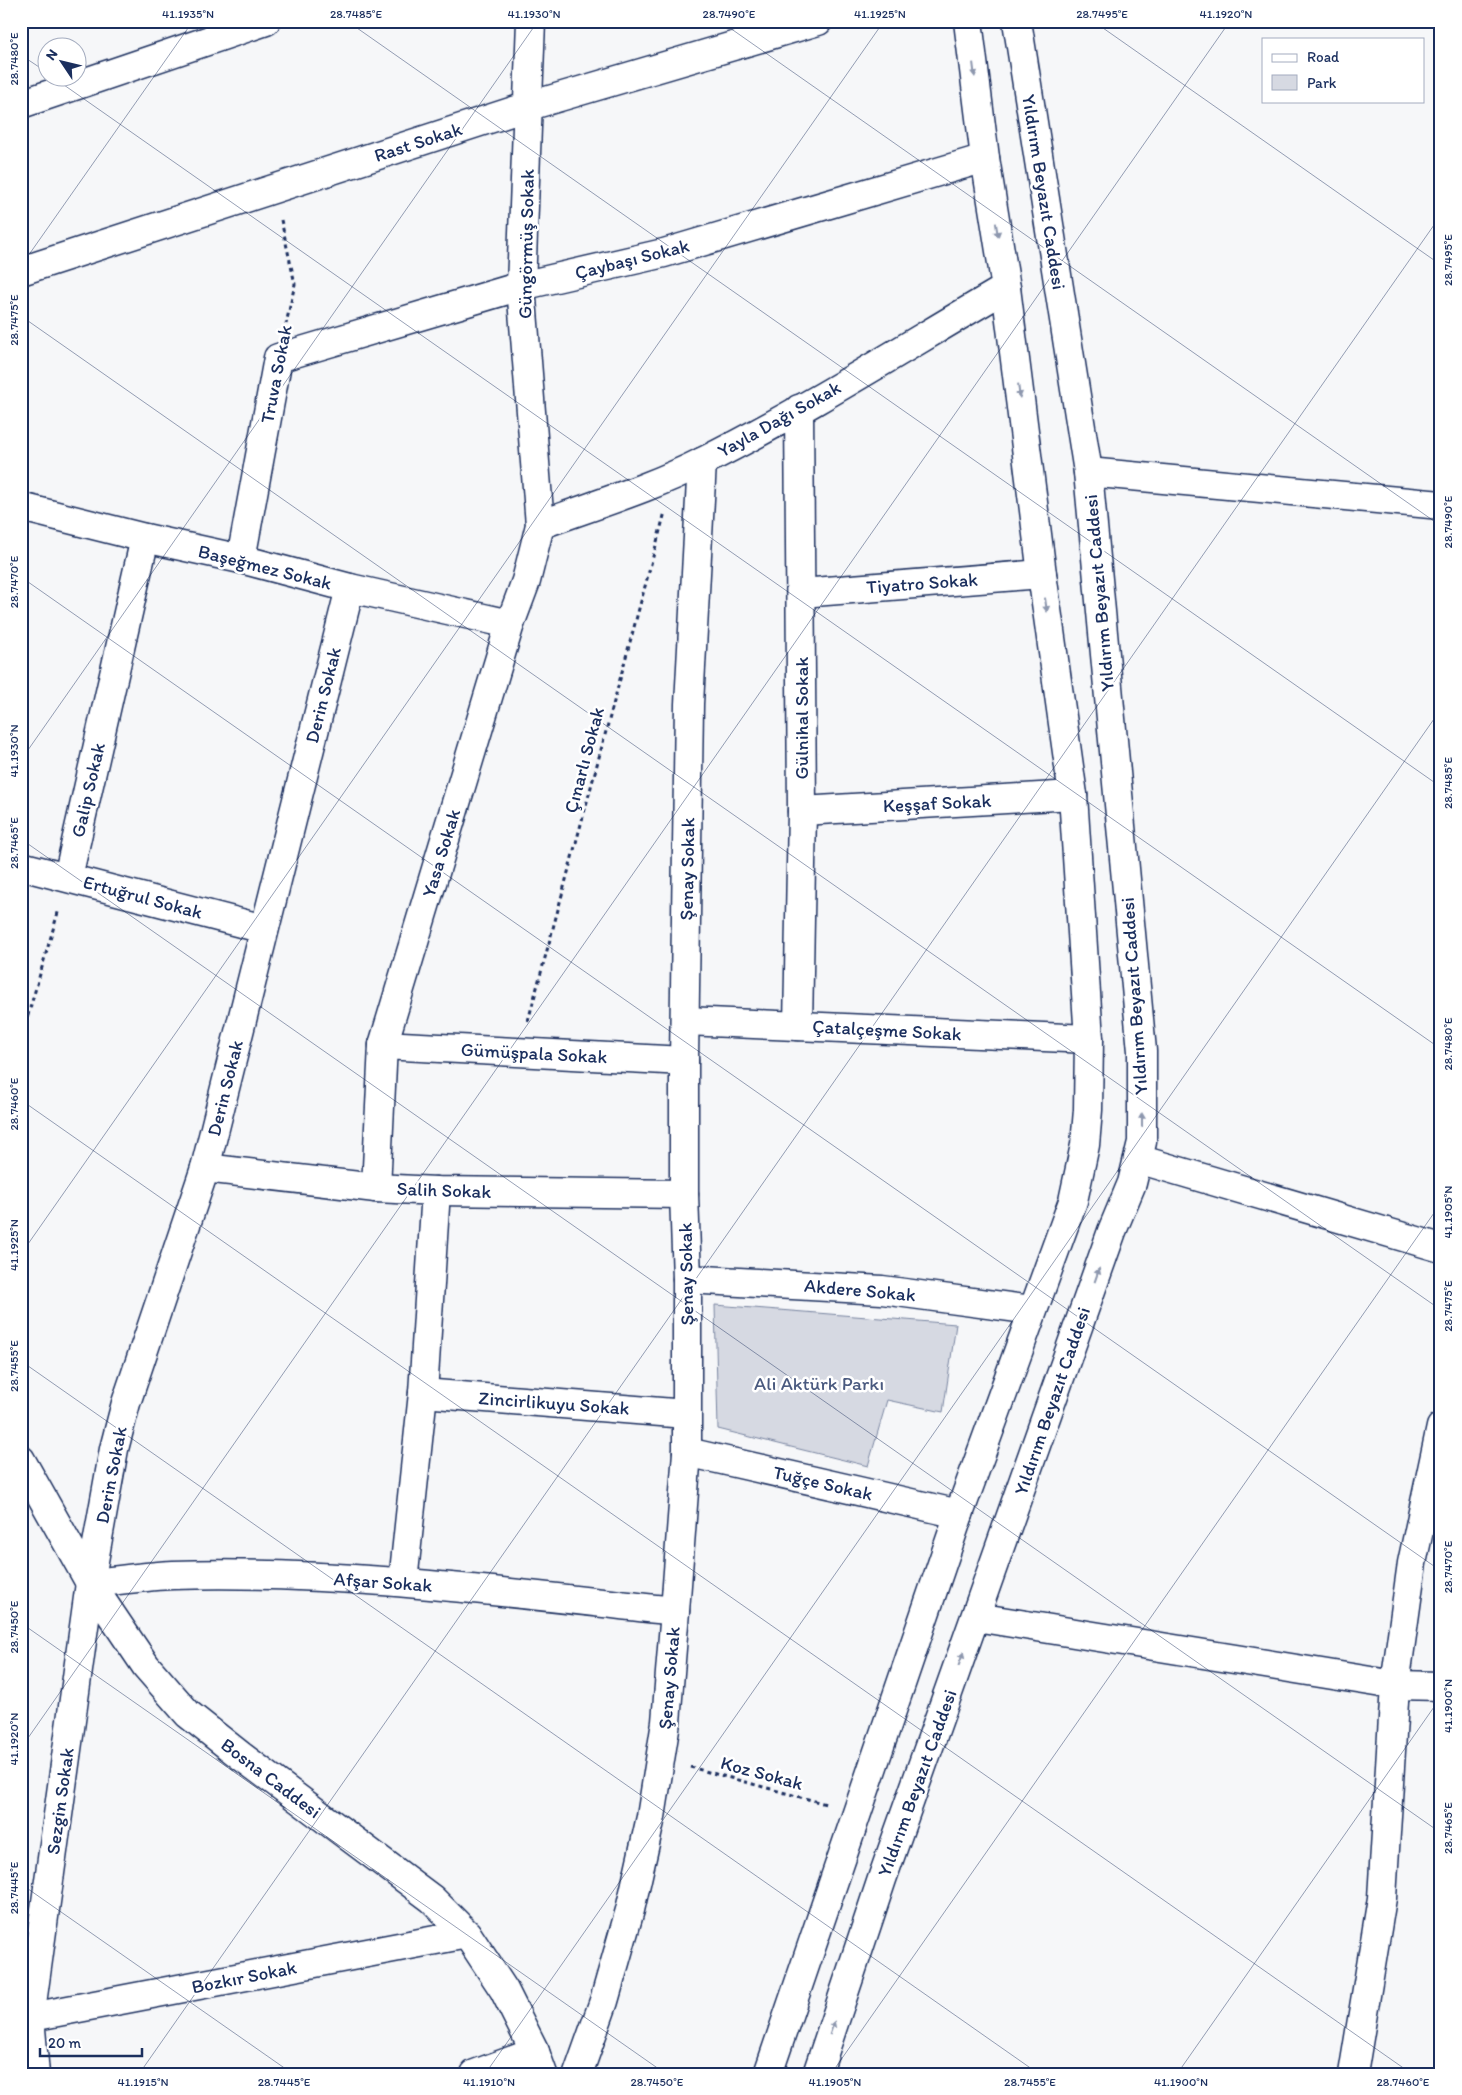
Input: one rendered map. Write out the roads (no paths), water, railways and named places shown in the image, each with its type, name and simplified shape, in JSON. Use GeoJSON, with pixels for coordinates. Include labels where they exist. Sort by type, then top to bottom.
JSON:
{"type":"FeatureCollection","features":[{"type":"Feature","properties":{"kind":"street"},"geometry":{"type":"LineString","coordinates":[[21,104],[266,21]]}},
{"type":"Feature","properties":{"kind":"street","name":"Güngörmüş Sokak"},"geometry":{"type":"LineString","coordinates":[[532,21],[521,286],[540,525]]}},
{"type":"Feature","properties":{"kind":"street","name":"Rast Sokak"},"geometry":{"type":"LineString","coordinates":[[21,271],[529,106],[818,21]]}},
{"type":"Feature","properties":{"kind":"street"},"geometry":{"type":"LineString","coordinates":[[768,2074],[959,1514],[1073,1201],[1086,1128],[1089,1039],[1073,795],[1042,574],[1006,288],[985,158],[968,21]]}},
{"type":"Feature","properties":{"kind":"street","name":"Yıldırım Beyazıt Caddesi"},"geometry":{"type":"LineString","coordinates":[[817,2074],[882,1878],[1112,1231],[1132,1183],[1142,1142],[1142,1051],[1088,472],[1017,21]]}},
{"type":"Feature","properties":{"kind":"street","name":"Çaybaşı Sokak"},"geometry":{"type":"LineString","coordinates":[[278,358],[521,286],[664,253],[985,158]]}},
{"type":"Feature","properties":{"kind":"street","name":"Yayla Dağı Sokak"},"geometry":{"type":"LineString","coordinates":[[540,525],[702,462],[799,409],[1006,288]]}},
{"type":"Feature","properties":{"kind":"street","name":"Truva Sokak"},"geometry":{"type":"LineString","coordinates":[[241,559],[278,358]]}},
{"type":"Feature","properties":{"kind":"street","name":"Gülnihal Sokak"},"geometry":{"type":"LineString","coordinates":[[798,1026],[802,811],[799,409]]}},
{"type":"Feature","properties":{"kind":"street","name":"Şenay Sokak"},"geometry":{"type":"LineString","coordinates":[[578,2074],[604,2001],[630,1910],[651,1817],[666,1722],[675,1610],[686,1452],[687,1279],[684,1194],[684,1061],[689,704],[702,462]]}},
{"type":"Feature","properties":{"kind":"street"},"geometry":{"type":"LineString","coordinates":[[1088,472],[1441,505]]}},
{"type":"Feature","properties":{"kind":"street","name":"Başeğmez Sokak"},"geometry":{"type":"LineString","coordinates":[[21,507],[145,538],[241,559],[350,588],[510,624]]}},
{"type":"Feature","properties":{"kind":"street","name":"Yasa Sokak"},"geometry":{"type":"LineString","coordinates":[[376,1188],[383,1045],[510,624],[526,581],[540,525]]}},
{"type":"Feature","properties":{"kind":"street","name":"Galip Sokak"},"geometry":{"type":"LineString","coordinates":[[68,877],[145,538]]}},
{"type":"Feature","properties":{"kind":"street","name":"Tiyatro Sokak"},"geometry":{"type":"LineString","coordinates":[[801,592],[1042,574]]}},
{"type":"Feature","properties":{"kind":"street","name":"Derin Sokak"},"geometry":{"type":"LineString","coordinates":[[90,1583],[114,1449],[124,1412],[205,1168],[350,588]]}},
{"type":"Feature","properties":{"kind":"street","name":"Keşşaf Sokak"},"geometry":{"type":"LineString","coordinates":[[802,811],[1073,795]]}},
{"type":"Feature","properties":{"kind":"street","name":"Ertuğrul Sokak"},"geometry":{"type":"LineString","coordinates":[[21,866],[264,929]]}},
{"type":"Feature","properties":{"kind":"street","name":"Çatalçeşme Sokak"},"geometry":{"type":"LineString","coordinates":[[686,1020],[1089,1039]]}},
{"type":"Feature","properties":{"kind":"street","name":"Gümüşpala Sokak"},"geometry":{"type":"LineString","coordinates":[[383,1045],[684,1061]]}},
{"type":"Feature","properties":{"kind":"street"},"geometry":{"type":"LineString","coordinates":[[1138,1159],[1441,1248]]}},
{"type":"Feature","properties":{"kind":"street","name":"Salih Sokak"},"geometry":{"type":"LineString","coordinates":[[205,1168],[376,1188],[684,1194]]}},
{"type":"Feature","properties":{"kind":"street"},"geometry":{"type":"LineString","coordinates":[[403,1582],[423,1393],[436,1190]]}},
{"type":"Feature","properties":{"kind":"street","name":"Akdere Sokak"},"geometry":{"type":"LineString","coordinates":[[687,1279],[882,1290],[1032,1310]]}},
{"type":"Feature","properties":{"kind":"street","name":"Zincirlikuyu Sokak"},"geometry":{"type":"LineString","coordinates":[[423,1393],[686,1414]]}},
{"type":"Feature","properties":{"kind":"street"},"geometry":{"type":"LineString","coordinates":[[1353,2074],[1382,1898],[1395,1685],[1412,1563],[1441,1427]]}},
{"type":"Feature","properties":{"kind":"street","name":"Tuğçe Sokak"},"geometry":{"type":"LineString","coordinates":[[686,1452],[959,1514]]}},
{"type":"Feature","properties":{"kind":"street","name":"Bosna Caddesi"},"geometry":{"type":"LineString","coordinates":[[21,1460],[90,1583],[146,1666],[188,1714],[248,1762],[432,1898],[467,1934],[504,1990],[539,2063]]}},
{"type":"Feature","properties":{"kind":"street","name":"Afşar Sokak"},"geometry":{"type":"LineString","coordinates":[[90,1583],[171,1575],[274,1575],[403,1582],[675,1610]]}},
{"type":"Feature","properties":{"kind":"street","name":"Sezgin Sokak"},"geometry":{"type":"LineString","coordinates":[[35,2074],[26,2018],[90,1583]]}},
{"type":"Feature","properties":{"kind":"street"},"geometry":{"type":"LineString","coordinates":[[976,1617],[1395,1685],[1441,1686]]}},
{"type":"Feature","properties":{"kind":"street","name":"Bozkır Sokak"},"geometry":{"type":"LineString","coordinates":[[26,2018],[467,1934]]}},
{"type":"Feature","properties":{"kind":"street"},"geometry":{"type":"LineString","coordinates":[[474,2074],[539,2063]]}},
{"type":"Feature","properties":{"kind":"park label","name":"Ali Aktürk Parkı"},"geometry":{"type":"Point","coordinates":[819,1383]}}]}
